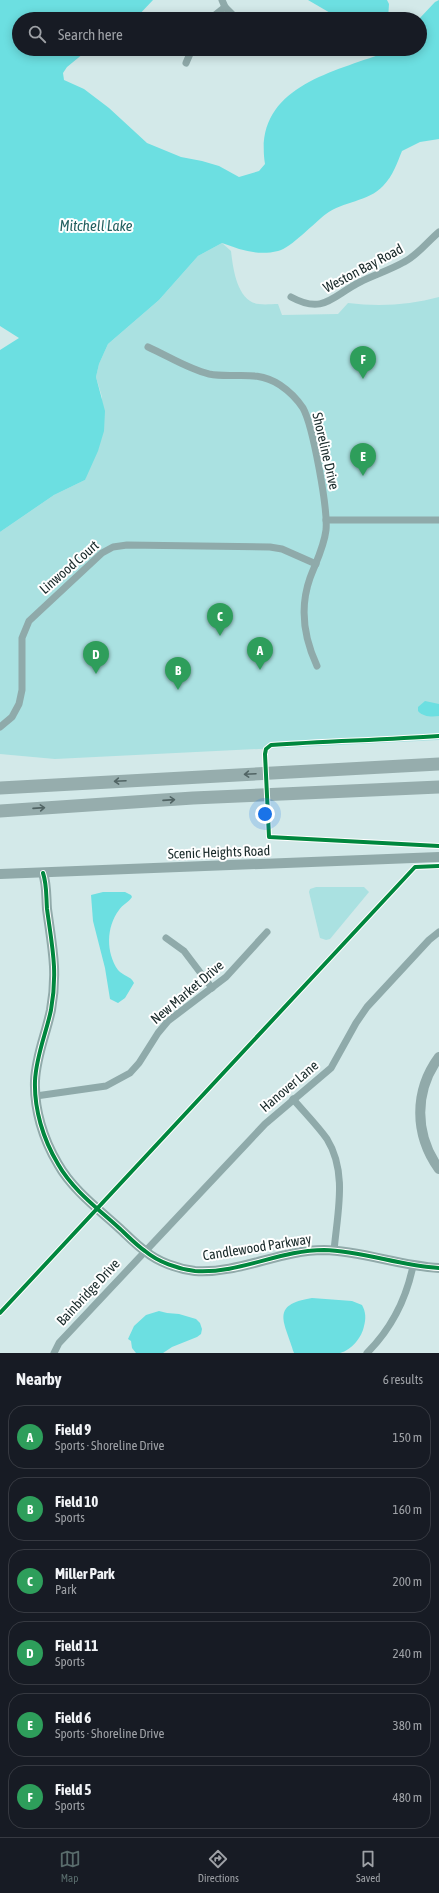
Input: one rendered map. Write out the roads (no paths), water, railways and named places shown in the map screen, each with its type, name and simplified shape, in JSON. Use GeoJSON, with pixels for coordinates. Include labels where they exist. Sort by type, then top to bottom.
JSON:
{"type":"FeatureCollection","features":[{"type":"Feature","properties":{"kind":"highway"},"geometry":{"type":"LineString","coordinates":[[289,772],[331,764],[439,757]]}},
{"type":"Feature","properties":{"kind":"highway"},"geometry":{"type":"LineString","coordinates":[[0,788],[439,764]]}},
{"type":"Feature","properties":{"kind":"highway"},"geometry":{"type":"LineString","coordinates":[[0,811],[439,787]]}},
{"type":"Feature","properties":{"kind":"highway"},"geometry":{"type":"LineString","coordinates":[[292,794],[439,795]]}},
{"type":"Feature","properties":{"kind":"street"},"geometry":{"type":"LineString","coordinates":[[216,12],[223,3],[231,12]]}},
{"type":"Feature","properties":{"kind":"street"},"geometry":{"type":"LineString","coordinates":[[186,63],[189,56]]}},
{"type":"Feature","properties":{"kind":"street","name":"Weston Bay Road"},"geometry":{"type":"LineString","coordinates":[[291,297],[300,302],[311,304],[333,300],[360,282],[405,262],[416,254],[439,232]]}},
{"type":"Feature","properties":{"kind":"street","name":"Shoreline Drive"},"geometry":{"type":"LineString","coordinates":[[148,347],[207,373],[244,374],[262,377],[278,384],[293,395],[304,409],[308,420],[315,453],[326,520],[322,547],[306,593],[303,617],[308,646],[317,666]]}},
{"type":"Feature","properties":{"kind":"street"},"geometry":{"type":"LineString","coordinates":[[326,520],[439,520]]}},
{"type":"Feature","properties":{"kind":"street","name":"Linwood Court"},"geometry":{"type":"LineString","coordinates":[[0,727],[12,717],[19,704],[22,690],[22,638],[29,622],[108,549],[126,545],[270,547],[282,550],[316,564]]}},
{"type":"Feature","properties":{"kind":"street","name":"Scenic Heights Road"},"geometry":{"type":"LineString","coordinates":[[0,874],[439,857]]}},
{"type":"Feature","properties":{"kind":"street","name":"Candlewood Parkway"},"geometry":{"type":"LineString","coordinates":[[43,873],[46,881],[55,972],[50,1011],[38,1055],[35,1082],[38,1114],[43,1132],[58,1165],[82,1194],[144,1251],[165,1263],[178,1268],[206,1271],[304,1252],[334,1251],[363,1255],[413,1266],[439,1268]]}},
{"type":"Feature","properties":{"kind":"street","name":"New Market Drive"},"geometry":{"type":"LineString","coordinates":[[36,1096],[92,1089],[106,1086],[118,1080],[139,1063],[158,1033],[168,1021],[212,988],[238,965],[267,932]]}},
{"type":"Feature","properties":{"kind":"street","name":"Hanover Lane"},"geometry":{"type":"LineString","coordinates":[[144,1251],[152,1245],[265,1124],[293,1099],[314,1084],[331,1068],[356,1023],[367,1007],[429,940],[439,932]]}},
{"type":"Feature","properties":{"kind":"street"},"geometry":{"type":"LineString","coordinates":[[166,938],[184,951],[212,988]]}},
{"type":"Feature","properties":{"kind":"street"},"geometry":{"type":"LineString","coordinates":[[439,1056],[431,1068],[424,1084],[420,1114],[421,1130],[426,1145],[439,1169]]}},
{"type":"Feature","properties":{"kind":"street"},"geometry":{"type":"LineString","coordinates":[[293,1099],[327,1140],[338,1171],[340,1193],[334,1251]]}},
{"type":"Feature","properties":{"kind":"street","name":"Bainbridge Drive"},"geometry":{"type":"LineString","coordinates":[[54,1353],[59,1343],[144,1251]]}},
{"type":"Feature","properties":{"kind":"street"},"geometry":{"type":"LineString","coordinates":[[367,1353],[397,1314],[404,1298],[413,1266]]}},
{"type":"Feature","properties":{"kind":"water","name":"Mitchell Lake"},"geometry":{"type":"Polygon","coordinates":[[[0,0],[153,0],[142,12],[12,12],[12,56],[80,56],[67,67],[63,73],[64,80],[84,89],[109,108],[147,143],[181,157],[219,166],[239,177],[259,171],[265,164],[264,138],[271,117],[283,101],[300,88],[319,77],[375,56],[427,56],[427,12],[426,12],[439,0],[439,139],[420,142],[402,151],[389,178],[377,191],[363,198],[340,206],[326,214],[296,240],[283,249],[278,251],[257,253],[222,243],[198,256],[159,300],[108,344],[99,364],[96,377],[105,411],[104,431],[98,451],[85,480],[54,495],[0,532],[0,350],[19,338],[0,326],[0,0]]]}},
{"type":"Feature","properties":{"kind":"water"},"geometry":{"type":"Polygon","coordinates":[[[308,0],[387,0],[389,4],[388,12],[329,12],[308,0]]]}},
{"type":"Feature","properties":{"kind":"water"},"geometry":{"type":"Polygon","coordinates":[[[425,701],[439,704],[439,716],[425,715],[418,711],[418,707],[425,701]]]}},
{"type":"Feature","properties":{"kind":"water"},"geometry":{"type":"Polygon","coordinates":[[[103,892],[125,892],[132,897],[119,910],[110,932],[109,940],[111,956],[114,963],[120,972],[131,979],[134,983],[125,998],[118,1003],[110,999],[105,968],[93,921],[91,895],[103,892]]]}},
{"type":"Feature","properties":{"kind":"water"},"geometry":{"type":"Polygon","coordinates":[[[312,1298],[352,1301],[362,1305],[365,1316],[363,1330],[359,1339],[349,1349],[340,1353],[294,1353],[284,1324],[285,1310],[290,1305],[299,1301],[312,1298]]]}},
{"type":"Feature","properties":{"kind":"water"},"geometry":{"type":"Polygon","coordinates":[[[159,1311],[179,1314],[196,1319],[200,1323],[202,1329],[201,1334],[172,1347],[163,1353],[136,1353],[132,1348],[131,1341],[128,1339],[134,1326],[146,1315],[159,1311]]]}},
{"type":"Feature","properties":{"kind":"place","name":"Field 5"},"geometry":{"type":"Point","coordinates":[363,379]}},
{"type":"Feature","properties":{"kind":"place","name":"Field 6"},"geometry":{"type":"Point","coordinates":[363,476]}},
{"type":"Feature","properties":{"kind":"place","name":"Miller Park"},"geometry":{"type":"Point","coordinates":[220,636]}},
{"type":"Feature","properties":{"kind":"place","name":"Field 9"},"geometry":{"type":"Point","coordinates":[260,670]}},
{"type":"Feature","properties":{"kind":"place","name":"Field 11"},"geometry":{"type":"Point","coordinates":[96,674]}},
{"type":"Feature","properties":{"kind":"place","name":"Field 10"},"geometry":{"type":"Point","coordinates":[178,690]}}]}
